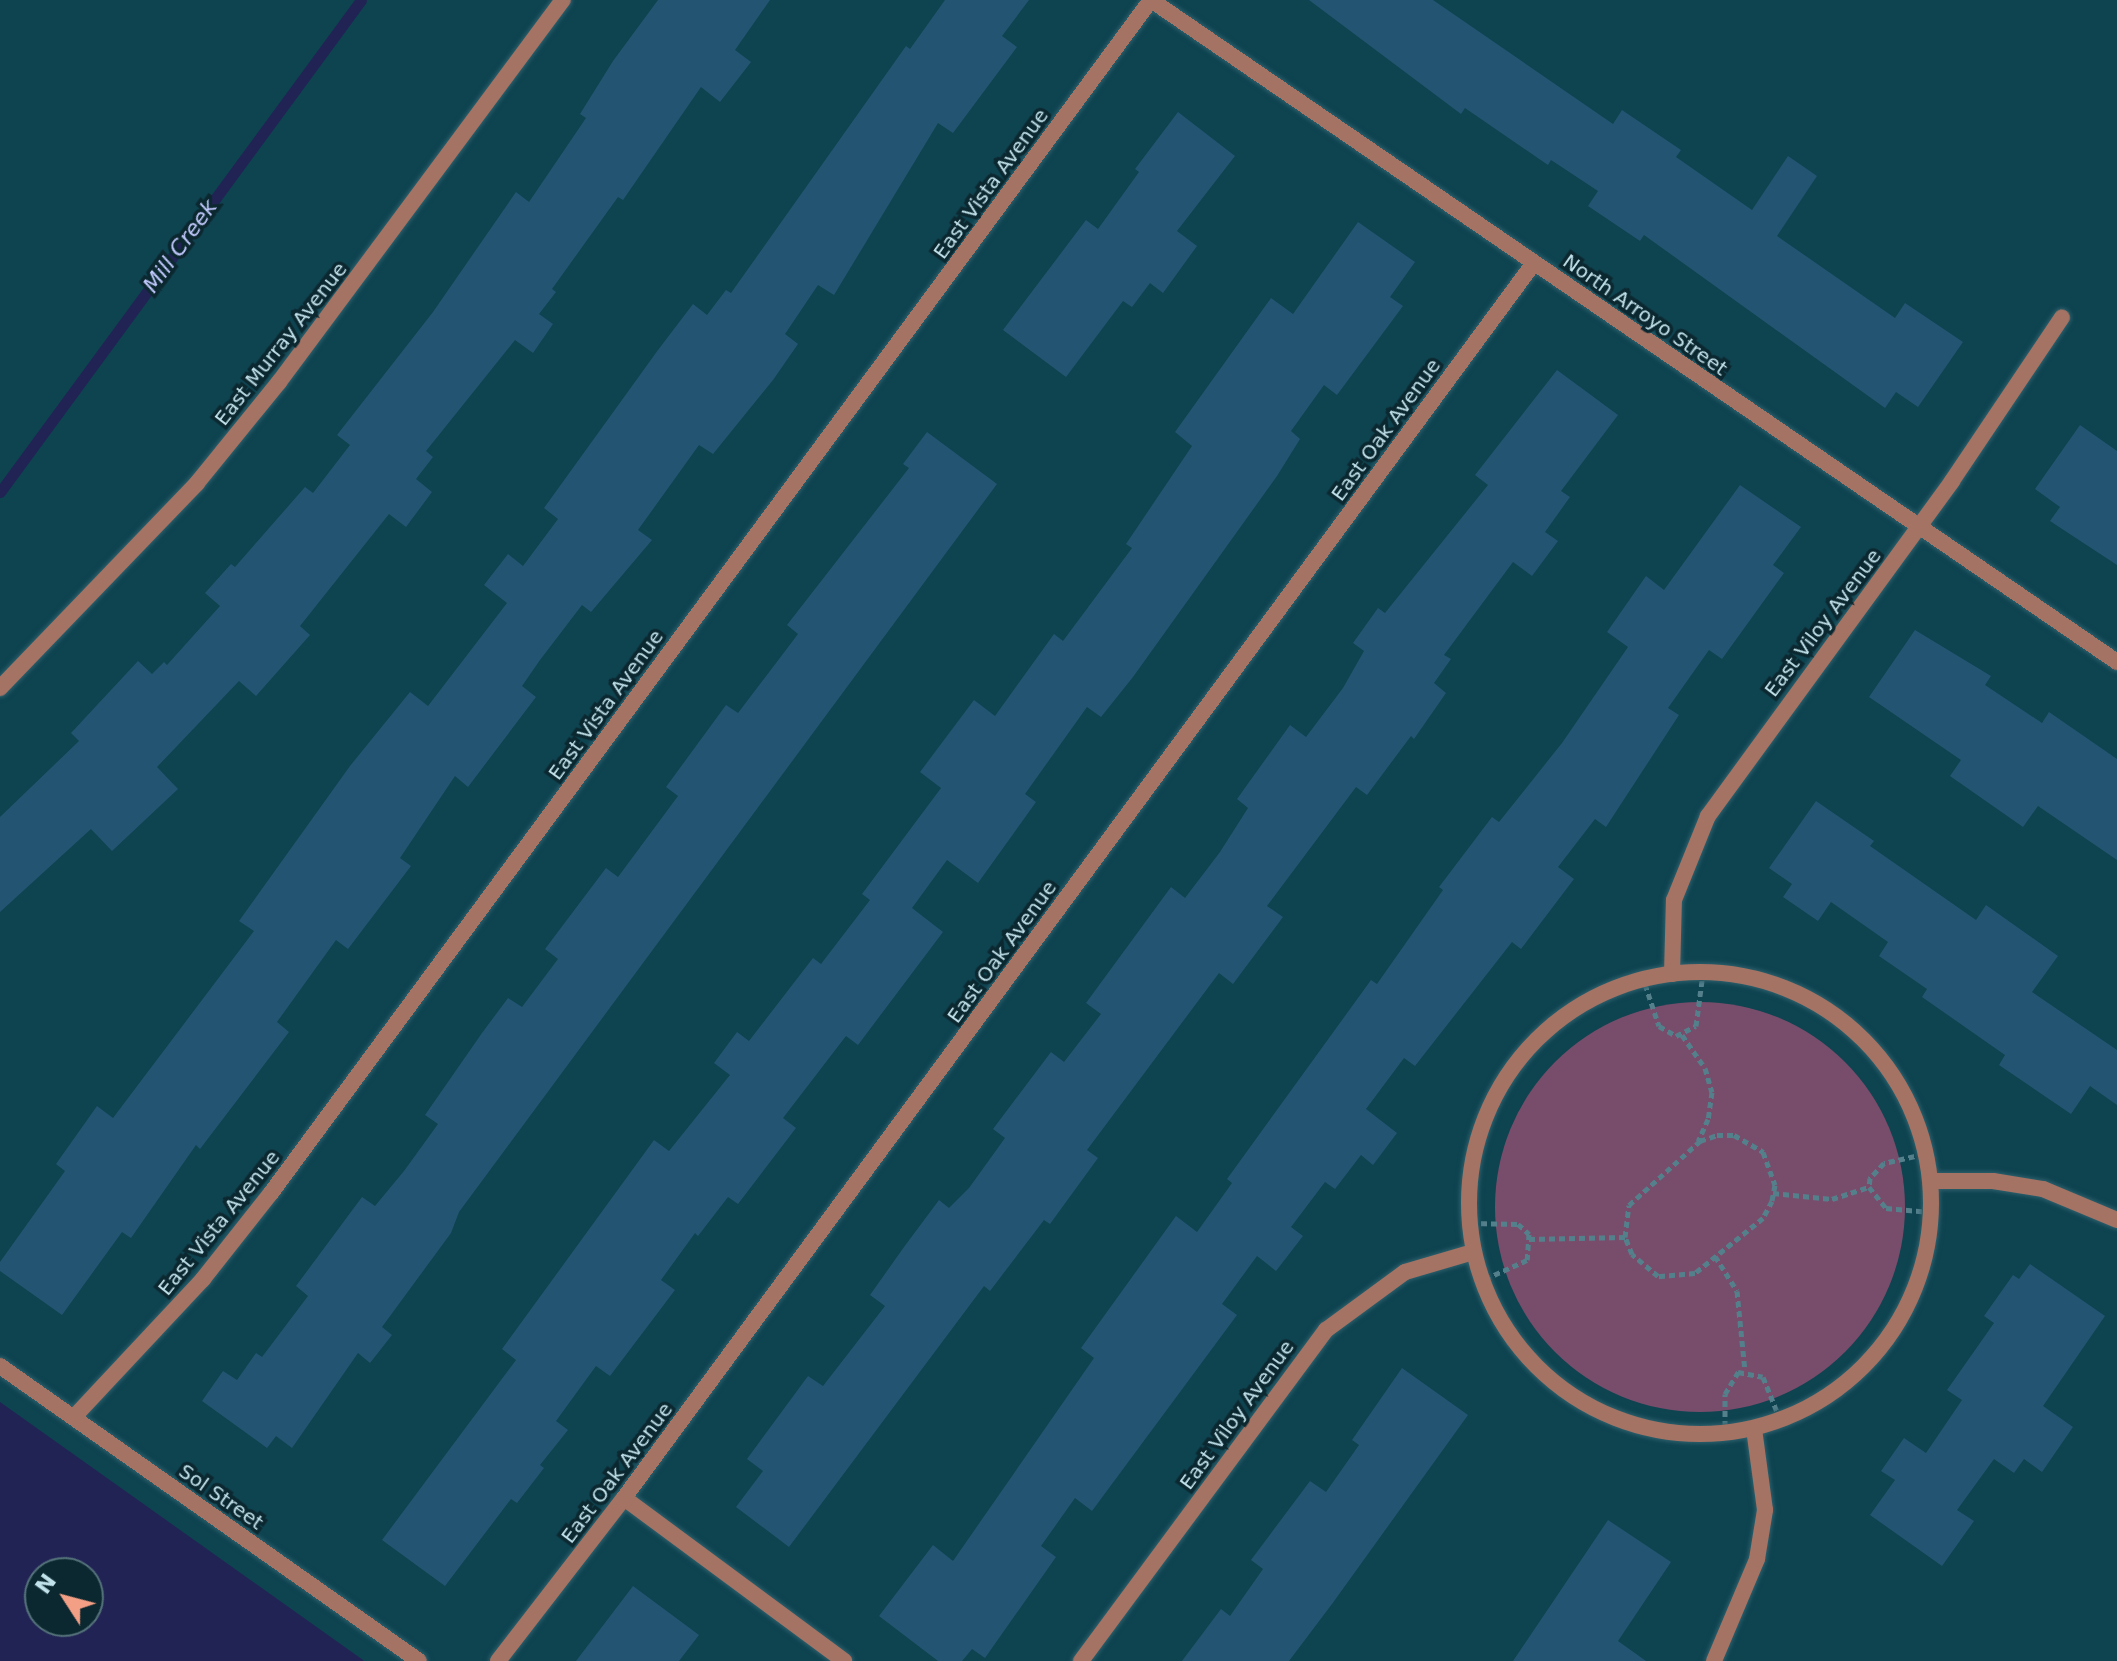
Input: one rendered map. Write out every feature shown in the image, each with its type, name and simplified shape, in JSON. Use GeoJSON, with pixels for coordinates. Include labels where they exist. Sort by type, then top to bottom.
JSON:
{"type":"FeatureCollection","features":[{"type":"Feature","properties":{"kind":"street","name":"East Murray Avenue"},"geometry":{"type":"LineString","coordinates":[[0,688],[110,578],[215,461],[563,0]]}},
{"type":"Feature","properties":{"kind":"street","name":"North Arroyo Street"},"geometry":{"type":"LineString","coordinates":[[1151,0],[2117,662]]}},
{"type":"Feature","properties":{"kind":"street","name":"East Vista Avenue"},"geometry":{"type":"LineString","coordinates":[[74,1417],[203,1279],[271,1193],[1151,0]]}},
{"type":"Feature","properties":{"kind":"street","name":"East Oak Avenue"},"geometry":{"type":"LineString","coordinates":[[498,1661],[624,1498],[1534,263]]}},
{"type":"Feature","properties":{"kind":"street","name":"East Viloy Avenue"},"geometry":{"type":"LineString","coordinates":[[1672,974],[1674,900],[1708,816],[1919,527],[2062,317]]}},
{"type":"Feature","properties":{"kind":"street"},"geometry":{"type":"LineString","coordinates":[[1703,973],[1740,973],[1811,997],[1870,1043],[1912,1106],[1932,1181],[1928,1245],[1907,1309],[1868,1363],[1816,1405],[1754,1429],[1678,1435],[1605,1416],[1542,1375],[1495,1315],[1473,1252],[1469,1170],[1491,1100],[1534,1039],[1594,995],[1643,979],[1703,973]]}},
{"type":"Feature","properties":{"kind":"street"},"geometry":{"type":"LineString","coordinates":[[1932,1181],[1993,1181],[2043,1189],[2117,1220]]}},
{"type":"Feature","properties":{"kind":"street","name":"East Viloy Avenue"},"geometry":{"type":"LineString","coordinates":[[1081,1661],[1326,1330],[1366,1296],[1405,1272],[1473,1252]]}},
{"type":"Feature","properties":{"kind":"street","name":"Sol Street"},"geometry":{"type":"LineString","coordinates":[[0,1366],[419,1661]]}},
{"type":"Feature","properties":{"kind":"street"},"geometry":{"type":"LineString","coordinates":[[1714,1661],[1757,1559],[1765,1510],[1754,1429]]}},
{"type":"Feature","properties":{"kind":"street"},"geometry":{"type":"LineString","coordinates":[[624,1498],[844,1661]]}},
{"type":"Feature","properties":{"kind":"path"},"geometry":{"type":"LineString","coordinates":[[1643,979],[1659,1026],[1666,1033],[1682,1035],[1696,1026],[1702,1013],[1703,973]]}},
{"type":"Feature","properties":{"kind":"path"},"geometry":{"type":"LineString","coordinates":[[1682,1035],[1705,1068],[1712,1092],[1708,1119],[1695,1146]]}},
{"type":"Feature","properties":{"kind":"path"},"geometry":{"type":"LineString","coordinates":[[1717,1135],[1750,1141],[1772,1167],[1773,1193],[1763,1218],[1695,1273],[1658,1276],[1632,1254],[1625,1237],[1629,1205],[1639,1191],[1695,1146],[1717,1135]]}},
{"type":"Feature","properties":{"kind":"path"},"geometry":{"type":"LineString","coordinates":[[1925,1154],[1884,1163],[1870,1178],[1869,1187],[1886,1208],[1930,1212]]}},
{"type":"Feature","properties":{"kind":"path"},"geometry":{"type":"LineString","coordinates":[[1773,1193],[1832,1199],[1869,1187]]}},
{"type":"Feature","properties":{"kind":"path"},"geometry":{"type":"LineString","coordinates":[[1470,1223],[1518,1224],[1529,1239],[1527,1260],[1483,1280]]}},
{"type":"Feature","properties":{"kind":"path"},"geometry":{"type":"LineString","coordinates":[[1529,1239],[1625,1237]]}},
{"type":"Feature","properties":{"kind":"path"},"geometry":{"type":"LineString","coordinates":[[1715,1256],[1737,1291],[1745,1372]]}},
{"type":"Feature","properties":{"kind":"path"},"geometry":{"type":"LineString","coordinates":[[1725,1432],[1725,1394],[1738,1372],[1763,1377],[1780,1419]]}},
{"type":"Feature","properties":{"kind":"shaded area"},"geometry":{"type":"Polygon","coordinates":[[[1700,1002],[1740,1006],[1778,1018],[1814,1037],[1845,1062],[1870,1093],[1889,1129],[1901,1167],[1905,1207],[1901,1247],[1889,1285],[1870,1321],[1845,1352],[1814,1377],[1778,1396],[1740,1408],[1700,1412],[1660,1408],[1622,1396],[1586,1377],[1555,1352],[1530,1321],[1511,1285],[1499,1247],[1495,1207],[1499,1167],[1511,1129],[1530,1093],[1555,1062],[1586,1037],[1622,1018],[1660,1006],[1700,1002]]]}},
{"type":"Feature","properties":{"kind":"shaded area"},"geometry":{"type":"Polygon","coordinates":[[[0,1402],[364,1661],[0,1661],[0,1402]]]}},
{"type":"Feature","properties":{"kind":"building"},"geometry":{"type":"Polygon","coordinates":[[[658,0],[770,0],[735,50],[751,62],[720,102],[701,87],[623,200],[618,197],[552,289],[556,292],[539,314],[553,324],[533,353],[515,340],[426,451],[433,457],[416,479],[432,492],[406,527],[389,514],[300,626],[310,635],[256,696],[239,681],[157,767],[178,789],[112,851],[91,829],[0,912],[0,817],[79,741],[71,733],[138,661],[152,674],[164,662],[167,665],[220,606],[205,593],[231,564],[235,567],[305,487],[313,493],[350,445],[337,435],[433,312],[516,192],[529,202],[586,118],[580,114],[613,61],[658,0]]]}},
{"type":"Feature","properties":{"kind":"building"},"geometry":{"type":"Polygon","coordinates":[[[945,0],[1029,0],[1002,36],[1017,47],[953,133],[938,123],[834,295],[818,285],[785,334],[798,344],[773,380],[713,454],[699,445],[638,530],[652,540],[591,612],[582,605],[540,660],[522,686],[536,697],[468,787],[455,776],[400,858],[411,866],[348,949],[336,940],[277,1022],[289,1032],[200,1149],[196,1145],[131,1238],[122,1232],[62,1315],[0,1271],[0,1262],[65,1171],[56,1164],[97,1106],[113,1118],[254,931],[239,921],[350,766],[410,692],[428,706],[507,603],[484,585],[508,554],[523,566],[558,519],[544,508],[658,350],[693,304],[707,315],[726,290],[731,293],[906,46],[910,49],[945,0]]]}},
{"type":"Feature","properties":{"kind":"building"},"geometry":{"type":"Polygon","coordinates":[[[1309,0],[1433,0],[1613,124],[1622,110],[1681,150],[1676,157],[1752,210],[1788,156],[1817,176],[1777,236],[1895,318],[1905,303],[1963,342],[1918,407],[1896,392],[1885,408],[1644,235],[1640,241],[1588,206],[1598,191],[1551,160],[1548,165],[1465,108],[1461,114],[1309,0]]]}},
{"type":"Feature","properties":{"kind":"building"},"geometry":{"type":"Polygon","coordinates":[[[1178,112],[1235,156],[1177,231],[1197,246],[1163,293],[1150,283],[1132,307],[1123,301],[1066,377],[1003,330],[1086,220],[1098,229],[1139,172],[1135,169],[1178,112]]]}},
{"type":"Feature","properties":{"kind":"building"},"geometry":{"type":"Polygon","coordinates":[[[1358,222],[1415,262],[1390,297],[1403,306],[1337,395],[1324,385],[1291,431],[1300,439],[1277,476],[1101,717],[1087,707],[1025,794],[1036,802],[978,883],[947,860],[912,908],[943,932],[858,1045],[846,1036],[783,1118],[796,1128],[738,1204],[728,1197],[698,1236],[695,1233],[661,1280],[675,1290],[610,1376],[596,1366],[556,1421],[568,1430],[540,1465],[544,1468],[517,1503],[511,1499],[445,1586],[382,1540],[516,1360],[502,1349],[654,1140],[669,1151],[730,1075],[714,1063],[737,1032],[749,1041],[813,958],[821,964],[870,900],[862,894],[941,788],[920,772],[974,700],[995,716],[1054,634],[1063,641],[1132,548],[1126,544],[1192,446],[1175,432],[1271,298],[1293,314],[1358,222]]]}},
{"type":"Feature","properties":{"kind":"building"},"geometry":{"type":"Polygon","coordinates":[[[1557,370],[1618,415],[1561,491],[1570,497],[1545,532],[1558,541],[1532,576],[1513,562],[1444,655],[1451,659],[1434,683],[1446,693],[1414,739],[1411,736],[1367,795],[1356,787],[1267,906],[1283,917],[1233,984],[1219,973],[1087,1150],[1098,1158],[1050,1224],[1044,1220],[990,1291],[984,1286],[789,1547],[736,1507],[763,1471],[747,1459],[808,1376],[823,1386],[885,1306],[870,1295],[904,1247],[939,1200],[949,1208],[969,1188],[1005,1138],[993,1129],[1051,1052],[1064,1062],[1101,1014],[1086,1003],[1171,887],[1185,898],[1220,852],[1248,808],[1237,799],[1290,725],[1306,737],[1343,688],[1364,651],[1353,643],[1378,608],[1385,613],[1488,485],[1475,475],[1557,370]]]}},
{"type":"Feature","properties":{"kind":"building"},"geometry":{"type":"Polygon","coordinates":[[[2080,425],[2117,451],[2117,565],[2050,521],[2060,507],[2035,489],[2080,425]]]}},
{"type":"Feature","properties":{"kind":"building"},"geometry":{"type":"Polygon","coordinates":[[[927,432],[997,484],[459,1212],[451,1233],[382,1327],[392,1335],[370,1363],[358,1353],[292,1448],[276,1436],[267,1448],[202,1401],[223,1371],[237,1380],[256,1353],[262,1357],[308,1296],[296,1286],[362,1197],[375,1206],[404,1171],[438,1124],[425,1115],[482,1033],[508,998],[522,1007],[558,959],[545,949],[606,868],[618,877],[678,796],[666,787],[726,705],[738,713],[798,634],[787,625],[909,468],[903,464],[927,432]]]}},
{"type":"Feature","properties":{"kind":"building"},"geometry":{"type":"Polygon","coordinates":[[[1740,485],[1801,527],[1773,565],[1784,573],[1722,659],[1709,650],[1668,708],[1679,715],[1606,827],[1595,819],[1558,867],[1574,879],[1521,949],[1512,942],[1415,1066],[1404,1058],[1366,1109],[1397,1133],[1373,1165],[1361,1155],[1335,1189],[1325,1182],[1291,1227],[1303,1236],[1276,1271],[1257,1256],[1222,1304],[1237,1315],[1092,1511],[1075,1498],[1041,1546],[1056,1557],[985,1658],[972,1649],[962,1661],[938,1661],[879,1616],[933,1545],[953,1561],[1094,1358],[1081,1348],[1176,1216],[1197,1232],[1232,1183],[1227,1179],[1371,980],[1377,984],[1443,890],[1439,887],[1492,817],[1499,822],[1562,743],[1628,647],[1607,632],[1646,576],[1664,590],[1740,485]]]}},
{"type":"Feature","properties":{"kind":"building"},"geometry":{"type":"Polygon","coordinates":[[[1915,630],[1991,676],[1985,685],[2042,723],[2049,712],[2117,759],[2117,860],[2038,806],[2023,827],[1950,776],[1961,760],[1869,697],[1915,630]]]}},
{"type":"Feature","properties":{"kind":"building"},"geometry":{"type":"Polygon","coordinates":[[[1816,801],[1874,841],[1870,846],[1976,920],[1986,905],[2058,956],[2032,992],[2117,1050],[2117,1105],[2090,1086],[2071,1114],[1999,1065],[2005,1055],[1922,997],[1927,989],[1879,956],[1888,942],[1831,902],[1818,921],[1783,897],[1792,884],[1769,868],[1816,801]]]}},
{"type":"Feature","properties":{"kind":"building"},"geometry":{"type":"Polygon","coordinates":[[[2030,1264],[2105,1316],[2043,1406],[2073,1427],[2042,1472],[2024,1459],[2014,1473],[1994,1459],[1957,1510],[1974,1521],[1942,1566],[1870,1515],[1895,1480],[1881,1471],[1904,1438],[1926,1453],[1962,1400],[1947,1390],[1994,1323],[1984,1316],[2013,1275],[2019,1279],[2030,1264]]]}},
{"type":"Feature","properties":{"kind":"building"},"geometry":{"type":"Polygon","coordinates":[[[1402,1368],[1468,1415],[1332,1604],[1289,1661],[1182,1661],[1221,1609],[1230,1616],[1263,1569],[1251,1560],[1310,1481],[1326,1492],[1359,1445],[1352,1440],[1402,1368]]]}},
{"type":"Feature","properties":{"kind":"building"},"geometry":{"type":"Polygon","coordinates":[[[1608,1520],[1671,1562],[1618,1641],[1646,1661],[1513,1661],[1608,1520]]]}},
{"type":"Feature","properties":{"kind":"building"},"geometry":{"type":"Polygon","coordinates":[[[633,1586],[699,1635],[679,1661],[576,1661],[633,1586]]]}},
{"type":"Feature","properties":{"kind":"waterway","name":"Mill Creek"},"geometry":{"type":"LineString","coordinates":[[0,492],[361,0]]}}]}
